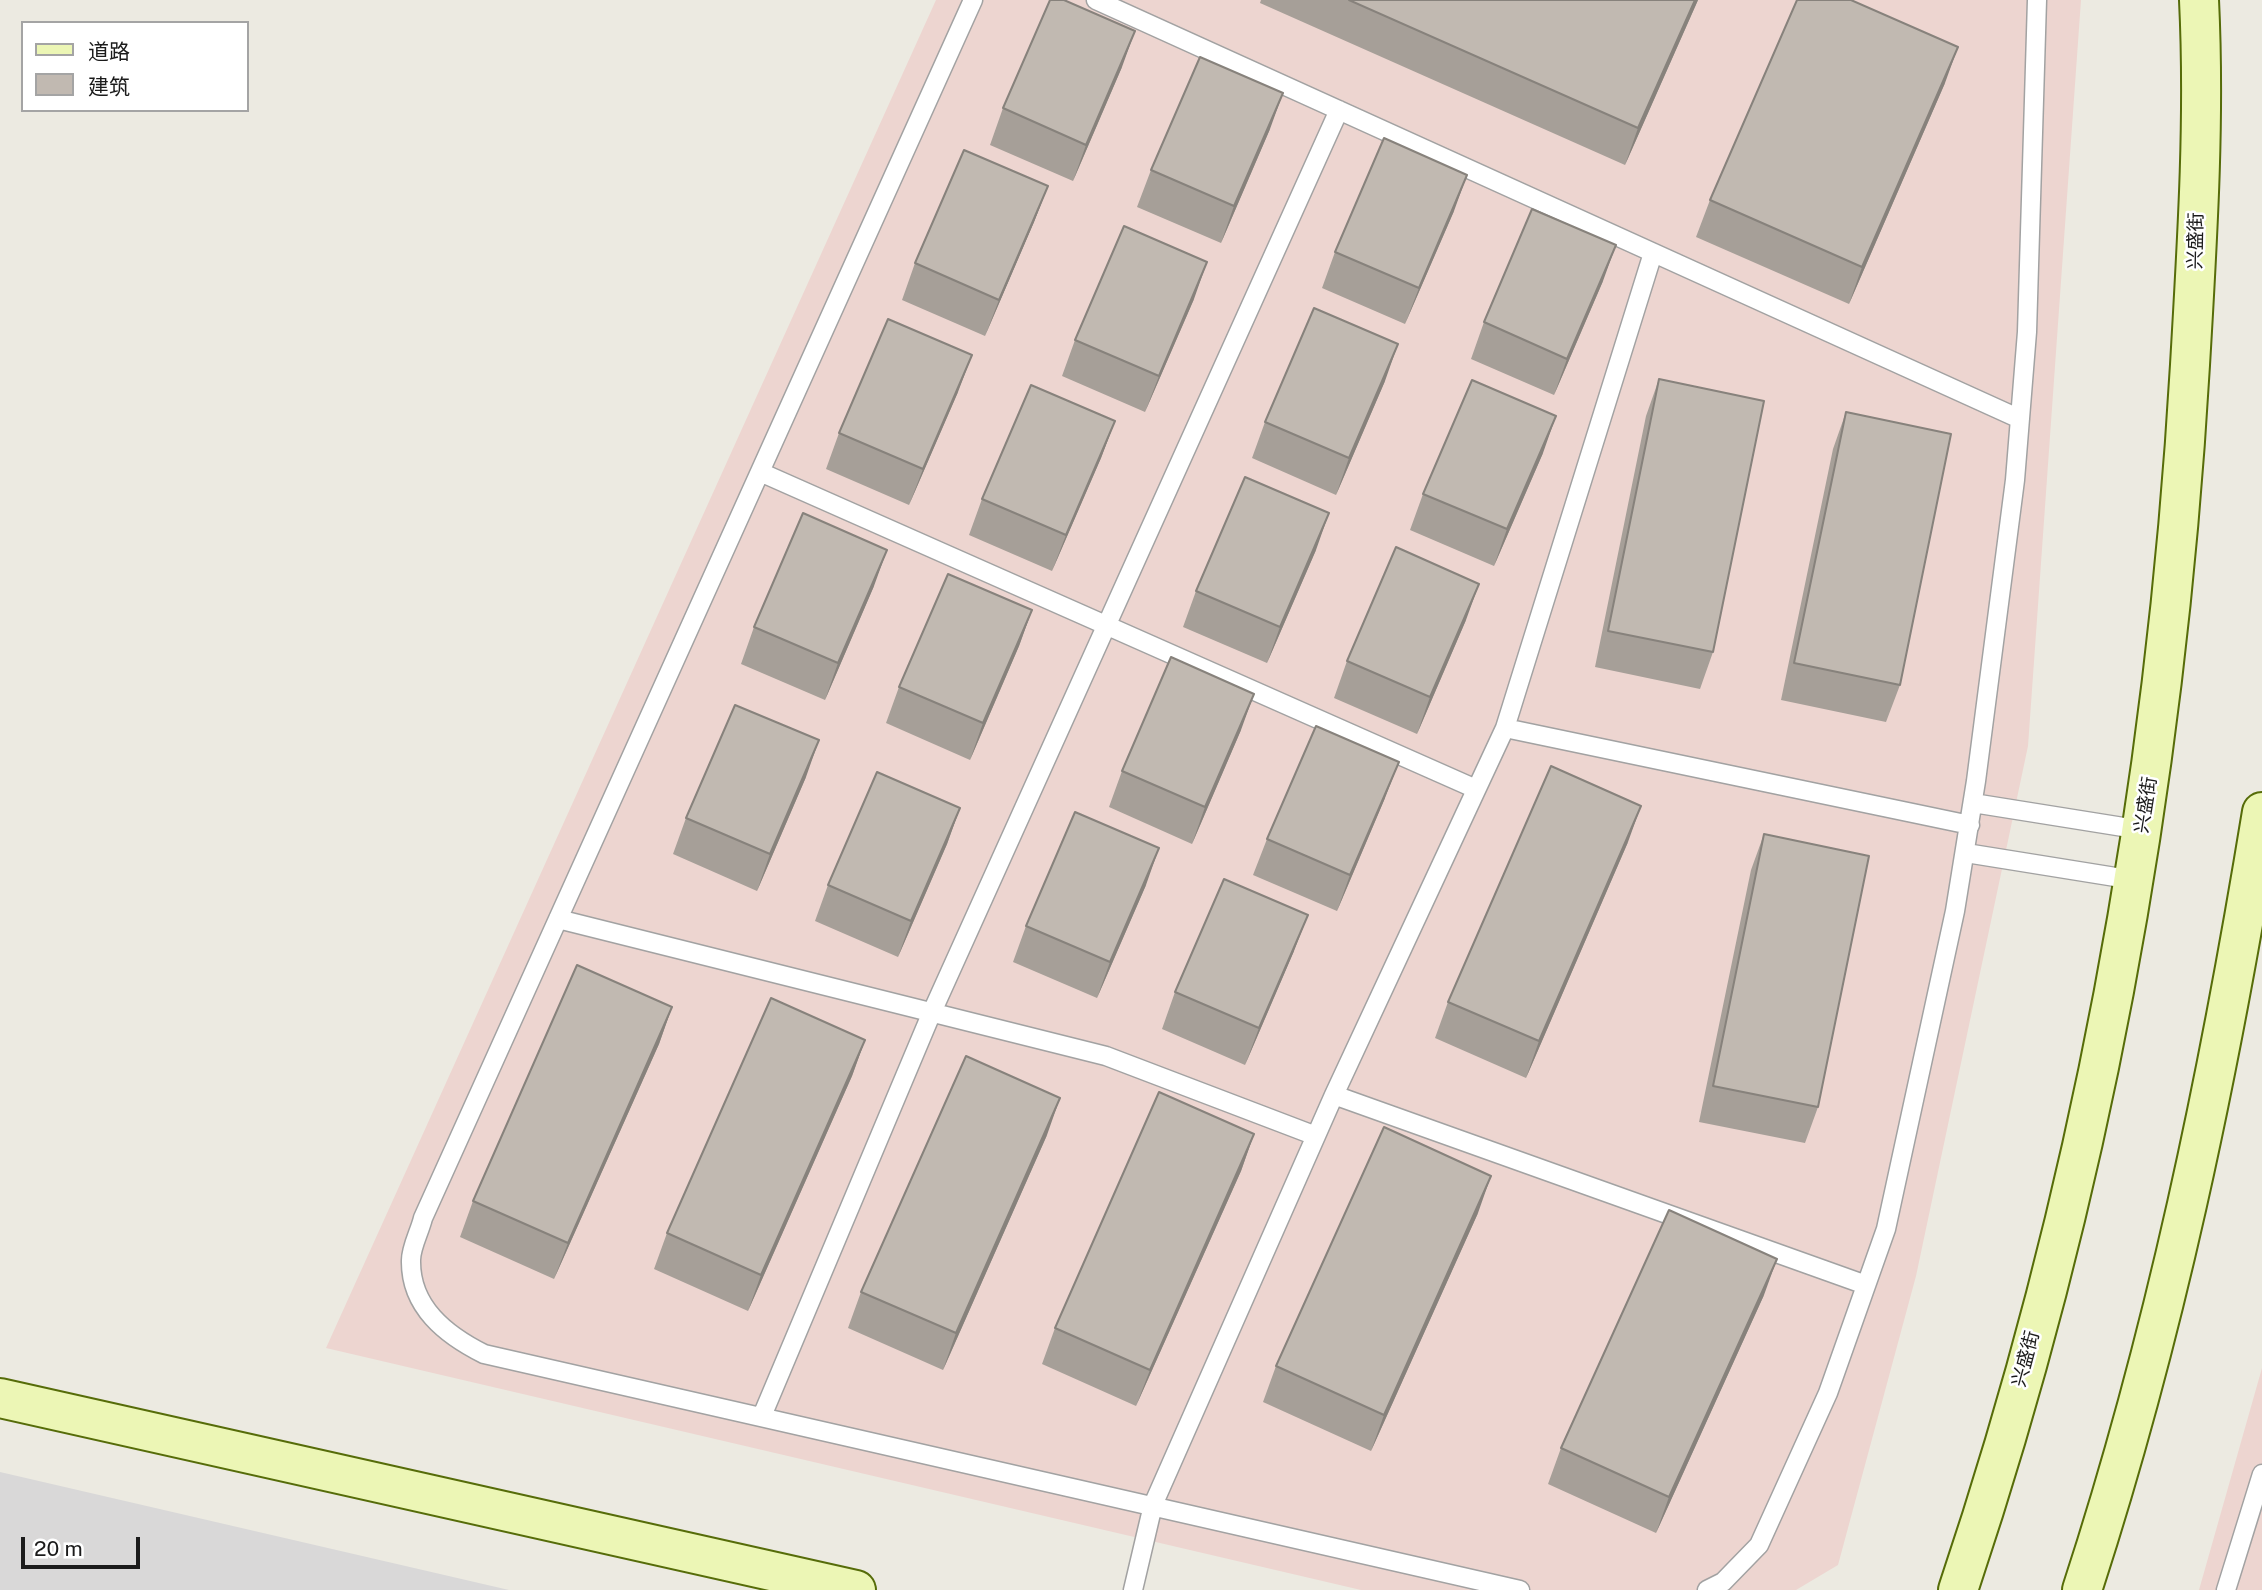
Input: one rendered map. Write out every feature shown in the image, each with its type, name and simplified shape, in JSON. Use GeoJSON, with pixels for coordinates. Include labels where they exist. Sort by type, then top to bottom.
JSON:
{"type":"FeatureCollection","features":[{"type":"Feature","properties":{"kind":"main road","name":"兴盛街"},"geometry":{"type":"LineString","coordinates":[[1958,1590],[1986,1507],[2048,1281],[2113,1004],[2142,830],[2182,513],[2196,271],[2199,0]]}},
{"type":"Feature","properties":{"kind":"main road"},"geometry":{"type":"LineString","coordinates":[[2082,1590],[2122,1466],[2185,1218],[2242,939],[2262,812]]}},
{"type":"Feature","properties":{"kind":"main road"},"geometry":{"type":"LineString","coordinates":[[0,1398],[856,1590]]}},
{"type":"Feature","properties":{"kind":"lane"},"geometry":{"type":"LineString","coordinates":[[973,0],[424,1218],[411,1258],[415,1285],[431,1317],[453,1339],[484,1354],[1520,1590]]}},
{"type":"Feature","properties":{"kind":"lane"},"geometry":{"type":"LineString","coordinates":[[1096,0],[2020,419]]}},
{"type":"Feature","properties":{"kind":"lane"},"geometry":{"type":"LineString","coordinates":[[1707,1590],[1723,1582],[1759,1545],[1829,1393],[1886,1230],[1966,853],[2015,480],[2027,332],[2037,0]]}},
{"type":"Feature","properties":{"kind":"lane"},"geometry":{"type":"LineString","coordinates":[[762,1416],[932,1012],[1339,110]]}},
{"type":"Feature","properties":{"kind":"lane"},"geometry":{"type":"LineString","coordinates":[[1133,1590],[1153,1505],[1334,1095],[1505,728],[1653,253]]}},
{"type":"Feature","properties":{"kind":"lane"},"geometry":{"type":"LineString","coordinates":[[760,472],[1476,789]]}},
{"type":"Feature","properties":{"kind":"lane"},"geometry":{"type":"LineString","coordinates":[[1505,728],[1970,825]]}},
{"type":"Feature","properties":{"kind":"lane"},"geometry":{"type":"LineString","coordinates":[[1973,803],[2142,830]]}},
{"type":"Feature","properties":{"kind":"lane"},"geometry":{"type":"LineString","coordinates":[[1966,853],[2134,880]]}},
{"type":"Feature","properties":{"kind":"lane"},"geometry":{"type":"LineString","coordinates":[[558,919],[1106,1056],[1316,1136]]}},
{"type":"Feature","properties":{"kind":"lane"},"geometry":{"type":"LineString","coordinates":[[1334,1095],[1866,1285]]}},
{"type":"Feature","properties":{"kind":"lane"},"geometry":{"type":"LineString","coordinates":[[2226,1590],[2262,1474]]}},
{"type":"Feature","properties":{"kind":"shaded area"},"geometry":{"type":"Polygon","coordinates":[[[936,0],[2081,0],[2028,746],[1916,1276],[1838,1565],[1796,1590],[1361,1590],[326,1348],[936,0]]]}},
{"type":"Feature","properties":{"kind":"shaded area"},"geometry":{"type":"Polygon","coordinates":[[[2262,1368],[2262,1590],[2199,1590],[2262,1368]]]}},
{"type":"Feature","properties":{"kind":"shaded area"},"geometry":{"type":"Polygon","coordinates":[[[0,1472],[509,1590],[0,1590],[0,1472]]]}},
{"type":"Feature","properties":{"kind":"building"},"geometry":{"type":"Polygon","coordinates":[[[1050,0],[1064,0],[1135,31],[1086,145],[1003,108],[1050,0]]]}},
{"type":"Feature","properties":{"kind":"building"},"geometry":{"type":"Polygon","coordinates":[[[1349,0],[1695,0],[1638,128],[1349,0]]]}},
{"type":"Feature","properties":{"kind":"building"},"geometry":{"type":"Polygon","coordinates":[[[1797,0],[1851,0],[1958,47],[1862,267],[1710,200],[1797,0]]]}},
{"type":"Feature","properties":{"kind":"building"},"geometry":{"type":"Polygon","coordinates":[[[1200,57],[1283,93],[1234,206],[1151,170],[1200,57]]]}},
{"type":"Feature","properties":{"kind":"building"},"geometry":{"type":"Polygon","coordinates":[[[1384,138],[1467,175],[1419,288],[1335,252],[1384,138]]]}},
{"type":"Feature","properties":{"kind":"building"},"geometry":{"type":"Polygon","coordinates":[[[964,150],[1048,186],[999,300],[915,263],[964,150]]]}},
{"type":"Feature","properties":{"kind":"building"},"geometry":{"type":"Polygon","coordinates":[[[1532,209],[1616,245],[1567,359],[1484,322],[1532,209]]]}},
{"type":"Feature","properties":{"kind":"building"},"geometry":{"type":"Polygon","coordinates":[[[1124,226],[1207,262],[1159,376],[1075,340],[1124,226]]]}},
{"type":"Feature","properties":{"kind":"building"},"geometry":{"type":"Polygon","coordinates":[[[1314,308],[1398,344],[1349,458],[1265,422],[1314,308]]]}},
{"type":"Feature","properties":{"kind":"building"},"geometry":{"type":"Polygon","coordinates":[[[888,319],[972,355],[923,469],[839,433],[888,319]]]}},
{"type":"Feature","properties":{"kind":"building"},"geometry":{"type":"Polygon","coordinates":[[[1659,379],[1764,401],[1713,652],[1608,631],[1659,379]]]}},
{"type":"Feature","properties":{"kind":"building"},"geometry":{"type":"Polygon","coordinates":[[[1472,380],[1556,416],[1507,529],[1423,494],[1472,380]]]}},
{"type":"Feature","properties":{"kind":"building"},"geometry":{"type":"Polygon","coordinates":[[[1031,385],[1115,421],[1066,535],[982,499],[1031,385]]]}},
{"type":"Feature","properties":{"kind":"building"},"geometry":{"type":"Polygon","coordinates":[[[1846,412],[1951,434],[1900,685],[1794,663],[1846,412]]]}},
{"type":"Feature","properties":{"kind":"building"},"geometry":{"type":"Polygon","coordinates":[[[1245,477],[1329,513],[1280,627],[1196,591],[1245,477]]]}},
{"type":"Feature","properties":{"kind":"building"},"geometry":{"type":"Polygon","coordinates":[[[803,513],[887,550],[838,663],[754,627],[803,513]]]}},
{"type":"Feature","properties":{"kind":"building"},"geometry":{"type":"Polygon","coordinates":[[[1396,547],[1479,584],[1430,697],[1347,661],[1396,547]]]}},
{"type":"Feature","properties":{"kind":"building"},"geometry":{"type":"Polygon","coordinates":[[[948,574],[1032,610],[983,723],[899,687],[948,574]]]}},
{"type":"Feature","properties":{"kind":"building"},"geometry":{"type":"Polygon","coordinates":[[[1171,657],[1254,694],[1205,807],[1122,771],[1171,657]]]}},
{"type":"Feature","properties":{"kind":"building"},"geometry":{"type":"Polygon","coordinates":[[[735,705],[819,740],[770,854],[686,818],[735,705]]]}},
{"type":"Feature","properties":{"kind":"building"},"geometry":{"type":"Polygon","coordinates":[[[1316,726],[1399,762],[1350,875],[1267,839],[1316,726]]]}},
{"type":"Feature","properties":{"kind":"building"},"geometry":{"type":"Polygon","coordinates":[[[1551,766],[1641,806],[1539,1041],[1448,1002],[1551,766]]]}},
{"type":"Feature","properties":{"kind":"building"},"geometry":{"type":"Polygon","coordinates":[[[877,772],[960,808],[911,921],[828,885],[877,772]]]}},
{"type":"Feature","properties":{"kind":"building"},"geometry":{"type":"Polygon","coordinates":[[[1075,812],[1159,848],[1110,962],[1026,926],[1075,812]]]}},
{"type":"Feature","properties":{"kind":"building"},"geometry":{"type":"Polygon","coordinates":[[[1764,834],[1869,856],[1818,1107],[1713,1086],[1764,834]]]}},
{"type":"Feature","properties":{"kind":"building"},"geometry":{"type":"Polygon","coordinates":[[[1224,879],[1308,915],[1259,1028],[1175,992],[1224,879]]]}},
{"type":"Feature","properties":{"kind":"building"},"geometry":{"type":"Polygon","coordinates":[[[577,965],[672,1007],[568,1243],[473,1201],[577,965]]]}},
{"type":"Feature","properties":{"kind":"building"},"geometry":{"type":"Polygon","coordinates":[[[771,998],[865,1040],[761,1275],[667,1233],[771,998]]]}},
{"type":"Feature","properties":{"kind":"building"},"geometry":{"type":"Polygon","coordinates":[[[966,1056],[1060,1098],[956,1333],[861,1292],[966,1056]]]}},
{"type":"Feature","properties":{"kind":"building"},"geometry":{"type":"Polygon","coordinates":[[[1159,1092],[1254,1134],[1150,1370],[1055,1328],[1159,1092]]]}},
{"type":"Feature","properties":{"kind":"building"},"geometry":{"type":"Polygon","coordinates":[[[1384,1127],[1491,1176],[1384,1415],[1276,1366],[1384,1127]]]}},
{"type":"Feature","properties":{"kind":"building"},"geometry":{"type":"Polygon","coordinates":[[[1669,1210],[1777,1259],[1669,1497],[1561,1448],[1669,1210]]]}}]}
